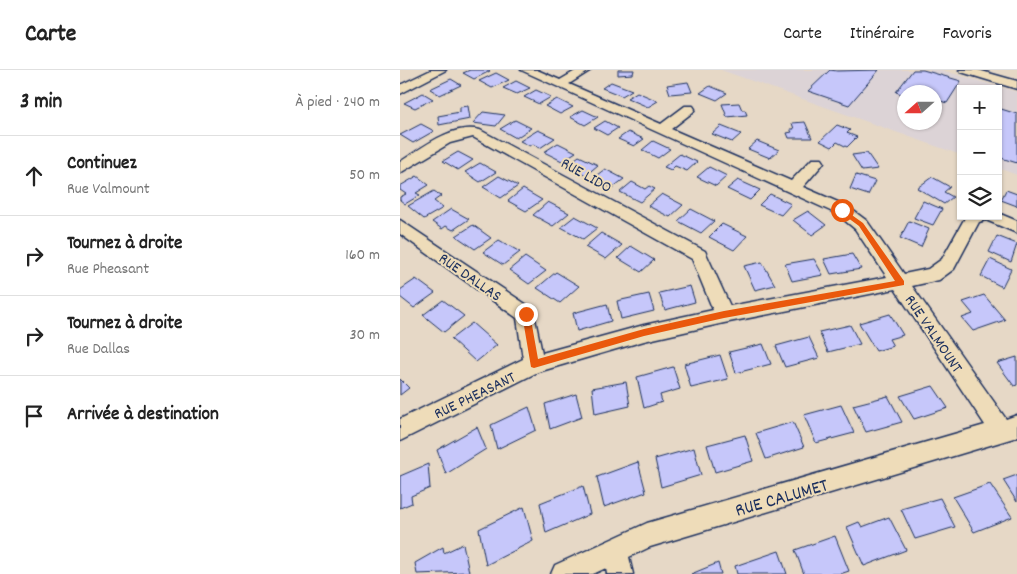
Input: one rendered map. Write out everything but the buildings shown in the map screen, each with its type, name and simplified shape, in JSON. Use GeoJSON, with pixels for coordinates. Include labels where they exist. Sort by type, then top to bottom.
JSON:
{"type":"FeatureCollection","features":[{"type":"Feature","properties":{"kind":"street"},"geometry":{"type":"LineString","coordinates":[[400,90],[440,70]]}},
{"type":"Feature","properties":{"kind":"street","name":"RUE VALMOUNT"},"geometry":{"type":"LineString","coordinates":[[527,70],[842,210],[861,225],[901,283],[1010,428]]}},
{"type":"Feature","properties":{"kind":"street"},"geometry":{"type":"LineString","coordinates":[[560,85],[585,70]]}},
{"type":"Feature","properties":{"kind":"street"},"geometry":{"type":"LineString","coordinates":[[965,70],[1017,85]]}},
{"type":"Feature","properties":{"kind":"street"},"geometry":{"type":"LineString","coordinates":[[662,130],[689,109]]}},
{"type":"Feature","properties":{"kind":"street","name":"RUE LIDO"},"geometry":{"type":"LineString","coordinates":[[400,168],[449,138],[462,133],[474,133],[699,255],[724,315]]}},
{"type":"Feature","properties":{"kind":"street"},"geometry":{"type":"LineString","coordinates":[[793,188],[817,162]]}},
{"type":"Feature","properties":{"kind":"street","name":"RUE PHEASANT"},"geometry":{"type":"LineString","coordinates":[[400,430],[534,364],[644,333],[724,315],[901,283],[933,275],[948,264],[972,220]]}},
{"type":"Feature","properties":{"kind":"street"},"geometry":{"type":"LineString","coordinates":[[1000,220],[1017,227]]}},
{"type":"Feature","properties":{"kind":"street","name":"RUE DALLAS"},"geometry":{"type":"LineString","coordinates":[[400,226],[526,314],[534,364]]}},
{"type":"Feature","properties":{"kind":"street","name":"RUE CALUMET"},"geometry":{"type":"LineString","coordinates":[[564,574],[614,549],[670,528],[1010,428]]}},
{"type":"Feature","properties":{"kind":"street"},"geometry":{"type":"LineString","coordinates":[[614,549],[620,574]]}},
{"type":"Feature","properties":{"kind":"shaded area"},"geometry":{"type":"Polygon","coordinates":[[[721,70],[941,70],[993,85],[957,85],[957,154],[721,70]]]}},
{"type":"Feature","properties":{"kind":"shaded area"},"geometry":{"type":"Polygon","coordinates":[[[1002,88],[1017,92],[1017,175],[1002,169],[1002,88]]]}},
{"type":"Feature","properties":{"kind":"route"},"geometry":{"type":"LineString","coordinates":[[526,314],[534,364],[644,333],[724,315],[901,283],[861,225],[842,210]]}}]}
